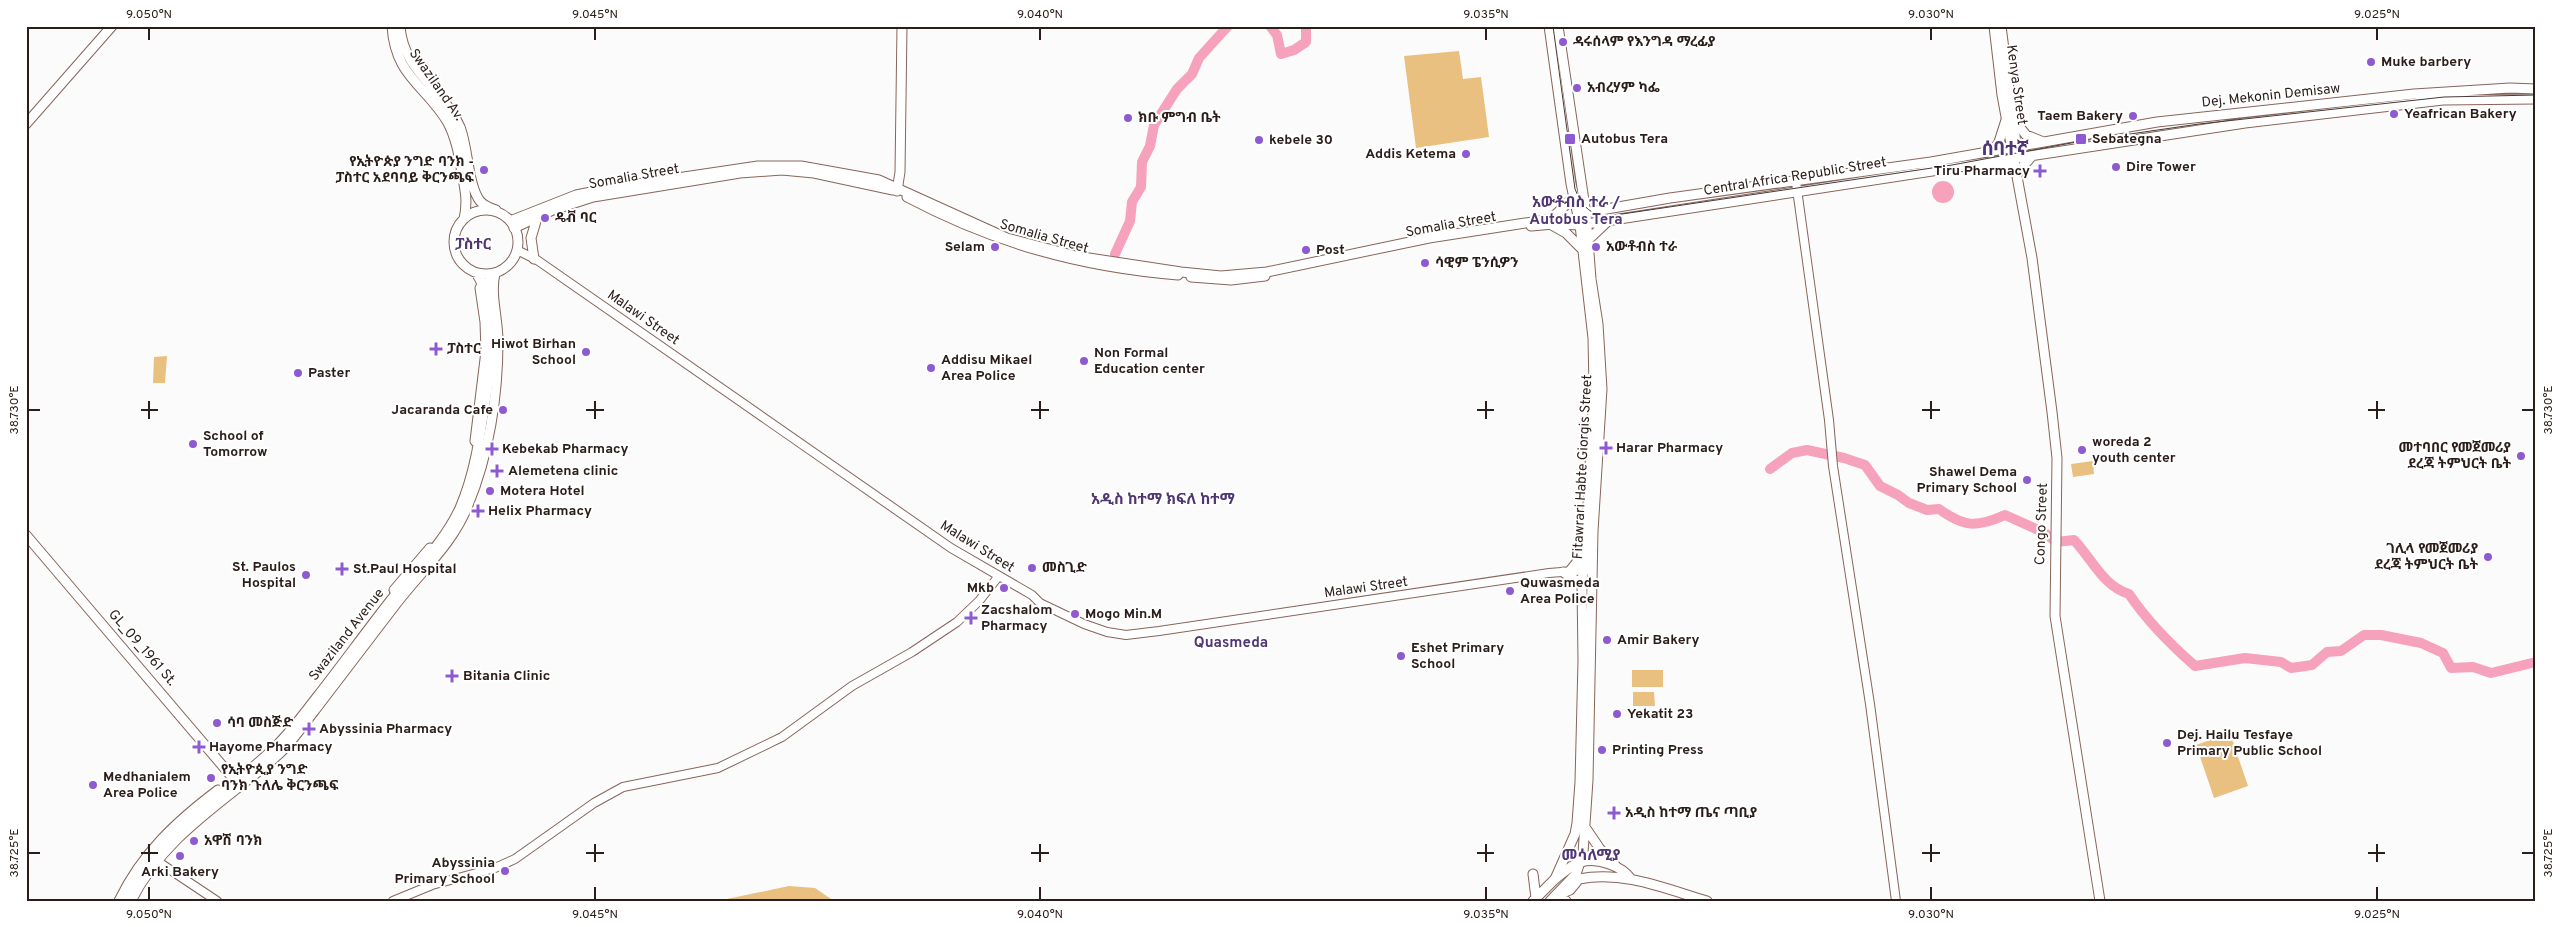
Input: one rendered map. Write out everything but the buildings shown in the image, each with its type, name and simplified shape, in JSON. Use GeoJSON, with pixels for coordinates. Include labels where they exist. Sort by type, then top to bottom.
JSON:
{"type":"FeatureCollection","features":[{"type":"Feature","properties":{"kind":"main road","name":"Swaziland Av."},"geometry":{"type":"LineString","coordinates":[[392,26],[396,54],[402,66],[439,109],[453,135],[466,191],[467,208],[464,218]]}},
{"type":"Feature","properties":{"kind":"main road","name":"Swaziland Av."},"geometry":{"type":"LineString","coordinates":[[400,26],[402,43],[411,63],[442,98],[461,128],[476,195],[484,206],[496,210]]}},
{"type":"Feature","properties":{"kind":"main road"},"geometry":{"type":"LineString","coordinates":[[898,189],[902,26]]}},
{"type":"Feature","properties":{"kind":"main road"},"geometry":{"type":"LineString","coordinates":[[1548,26],[1579,198]]}},
{"type":"Feature","properties":{"kind":"main road","name":"Fitawrari Habte Giorgis Street"},"geometry":{"type":"LineString","coordinates":[[1553,898],[1576,874],[1581,862],[1588,570],[1602,367],[1588,240],[1579,198],[1558,26]]}},
{"type":"Feature","properties":{"kind":"main road","name":"Kenya Street"},"geometry":{"type":"LineString","coordinates":[[1994,26],[2010,120]]}},
{"type":"Feature","properties":{"kind":"main road"},"geometry":{"type":"LineString","coordinates":[[1993,151],[2010,120],[2001,26]]}},
{"type":"Feature","properties":{"kind":"main road"},"geometry":{"type":"LineString","coordinates":[[26,124],[110,28]]}},
{"type":"Feature","properties":{"kind":"main road","name":"Dej. Mekonin Demisaw"},"geometry":{"type":"LineString","coordinates":[[2014,147],[2157,122],[2414,94],[2502,88],[2536,89]]}},
{"type":"Feature","properties":{"kind":"main road","name":"Dej. Mekonin Demisaw"},"geometry":{"type":"LineString","coordinates":[[2016,159],[2034,154],[2246,123],[2443,100],[2536,99]]}},
{"type":"Feature","properties":{"kind":"main road"},"geometry":{"type":"LineString","coordinates":[[2010,120],[2026,135],[2041,142]]}},
{"type":"Feature","properties":{"kind":"main road","name":"Congo Street"},"geometry":{"type":"LineString","coordinates":[[2010,120],[2032,258],[2055,437],[2054,592],[2057,638],[2100,901]]}},
{"type":"Feature","properties":{"kind":"main road","name":"Central Africa Republic Street"},"geometry":{"type":"LineString","coordinates":[[1583,219],[1608,220],[2014,147]]}},
{"type":"Feature","properties":{"kind":"main road"},"geometry":{"type":"LineString","coordinates":[[1992,162],[2017,170],[2034,154]]}},
{"type":"Feature","properties":{"kind":"main road","name":"Central Africa Republic Street"},"geometry":{"type":"LineString","coordinates":[[1583,219],[1605,210],[1670,198],[1796,186],[2016,159]]}},
{"type":"Feature","properties":{"kind":"main road"},"geometry":{"type":"LineString","coordinates":[[512,224],[576,195],[668,178],[758,166],[801,166],[879,180],[1007,238],[1076,256],[1181,272],[1221,276],[1267,272],[1429,238],[1551,218],[1579,198]]}},
{"type":"Feature","properties":{"kind":"main road","name":"Somalia Street"},"geometry":{"type":"LineString","coordinates":[[512,224],[537,218],[572,203],[593,197],[764,170],[814,173],[898,189],[940,213],[1006,242],[1067,259],[1121,270],[1223,280],[1267,276],[1424,243],[1583,219]]}},
{"type":"Feature","properties":{"kind":"main road"},"geometry":{"type":"LineString","coordinates":[[1579,198],[1605,210]]}},
{"type":"Feature","properties":{"kind":"main road"},"geometry":{"type":"LineString","coordinates":[[119,901],[136,870],[161,838],[195,808],[236,781],[284,732],[397,586],[438,538],[454,511],[471,461],[486,361],[486,336],[479,282],[475,272],[460,260],[455,250],[455,234],[464,218],[477,211],[496,210],[512,224],[518,242],[517,250],[508,266],[492,273],[475,272]]}},
{"type":"Feature","properties":{"kind":"main road"},"geometry":{"type":"LineString","coordinates":[[534,259],[531,238],[537,218]]}},
{"type":"Feature","properties":{"kind":"main road"},"geometry":{"type":"LineString","coordinates":[[1555,879],[1575,834],[1581,825],[1582,584],[1588,570],[1585,543],[1594,370],[1593,332],[1582,249],[1583,219]]}},
{"type":"Feature","properties":{"kind":"main road"},"geometry":{"type":"LineString","coordinates":[[1588,240],[1608,220]]}},
{"type":"Feature","properties":{"kind":"main road"},"geometry":{"type":"LineString","coordinates":[[1552,224],[1566,233],[1582,249]]}},
{"type":"Feature","properties":{"kind":"main road"},"geometry":{"type":"LineString","coordinates":[[131,901],[153,858],[180,834],[256,775],[287,745],[397,603],[447,543],[461,521],[479,477],[494,403],[498,339],[492,273]]}},
{"type":"Feature","properties":{"kind":"main road","name":"Swaziland Avenue"},"geometry":{"type":"LineString","coordinates":[[125,901],[153,858],[178,827],[278,749],[295,730],[398,596],[433,556],[459,516],[475,472],[489,394],[494,341],[487,285],[492,273]]}},
{"type":"Feature","properties":{"kind":"main road","name":"GL_09_1961 St."},"geometry":{"type":"LineString","coordinates":[[26,535],[163,693],[236,781]]}},
{"type":"Feature","properties":{"kind":"main road"},"geometry":{"type":"LineString","coordinates":[[1582,584],[1566,572],[1577,562],[1585,543]]}},
{"type":"Feature","properties":{"kind":"main road"},"geometry":{"type":"LineString","coordinates":[[1581,825],[1600,849],[1615,865],[1626,872],[1631,879]]}},
{"type":"Feature","properties":{"kind":"main road"},"geometry":{"type":"LineString","coordinates":[[1534,899],[1555,879],[1581,862],[1615,865]]}},
{"type":"Feature","properties":{"kind":"main road"},"geometry":{"type":"LineString","coordinates":[[1533,874],[1534,899]]}},
{"type":"Feature","properties":{"kind":"main road"},"geometry":{"type":"LineString","coordinates":[[1553,898],[1570,890],[1579,879],[1600,876],[1631,879],[1707,901]]}},
{"type":"Feature","properties":{"kind":"main road"},"geometry":{"type":"LineString","coordinates":[[1553,898],[1566,901]]}},
{"type":"Feature","properties":{"kind":"street"},"geometry":{"type":"LineString","coordinates":[[1796,186],[1833,462],[1870,704],[1896,901]]}},
{"type":"Feature","properties":{"kind":"street","name":"Malawi Street"},"geometry":{"type":"LineString","coordinates":[[517,250],[534,259],[954,550],[1032,595],[1048,607],[1084,624],[1126,635],[1588,570]]}},
{"type":"Feature","properties":{"kind":"street"},"geometry":{"type":"LineString","coordinates":[[393,901],[432,885],[510,862],[594,803],[623,787],[718,768],[782,737],[834,698],[932,640],[957,622],[979,601],[998,577]]}},
{"type":"Feature","properties":{"kind":"street"},"geometry":{"type":"LineString","coordinates":[[153,858],[217,901]]}},
{"type":"Feature","properties":{"kind":"shaded area"},"geometry":{"type":"Polygon","coordinates":[[[1459,51],[1463,79],[1481,77],[1489,137],[1416,148],[1404,56],[1459,51]]]}},
{"type":"Feature","properties":{"kind":"shaded area"},"geometry":{"type":"Polygon","coordinates":[[[1943,181],[1953,188],[1954,192],[1947,202],[1943,203],[1933,196],[1932,192],[1939,182],[1943,181]]]}},
{"type":"Feature","properties":{"kind":"shaded area"},"geometry":{"type":"Polygon","coordinates":[[[167,356],[165,383],[153,383],[154,357],[167,356]]]}},
{"type":"Feature","properties":{"kind":"shaded area"},"geometry":{"type":"Polygon","coordinates":[[[2093,461],[2094,474],[2073,477],[2071,464],[2093,461]]]}},
{"type":"Feature","properties":{"kind":"shaded area"},"geometry":{"type":"Polygon","coordinates":[[[1632,670],[1663,670],[1663,687],[1632,687],[1632,670]]]}},
{"type":"Feature","properties":{"kind":"shaded area"},"geometry":{"type":"Polygon","coordinates":[[[1633,692],[1654,692],[1655,706],[1633,706],[1633,692]]]}},
{"type":"Feature","properties":{"kind":"shaded area"},"geometry":{"type":"Polygon","coordinates":[[[2230,733],[2248,786],[2214,798],[2196,745],[2230,733]]]}},
{"type":"Feature","properties":{"kind":"shaded area"},"geometry":{"type":"Polygon","coordinates":[[[789,886],[815,888],[834,901],[717,901],[789,886]]]}},
{"type":"Feature","properties":{"kind":"waterway"},"geometry":{"type":"LineString","coordinates":[[1115,254],[1130,221],[1132,202],[1141,187],[1142,162],[1150,146],[1154,125],[1177,89],[1192,74],[1199,58],[1228,26]]}},
{"type":"Feature","properties":{"kind":"waterway"},"geometry":{"type":"LineString","coordinates":[[1270,26],[1277,35],[1281,54],[1294,50],[1306,42],[1306,26]]}},
{"type":"Feature","properties":{"kind":"waterway"},"geometry":{"type":"LineString","coordinates":[[1770,469],[1792,453],[1807,450],[1844,458],[1865,465],[1880,486],[1909,503],[1927,510],[1939,509],[1956,519],[1970,524],[1986,522],[2005,515],[2045,533],[2056,542],[2074,540],[2098,571],[2112,585],[2129,594],[2159,632],[2195,666],[2245,658],[2281,662],[2291,668],[2312,665],[2327,652],[2341,651],[2364,635],[2381,635],[2421,643],[2443,653],[2451,668],[2473,667],[2491,673],[2536,662]]}},
{"type":"Feature","properties":{"kind":"tram line"},"geometry":{"type":"LineString","coordinates":[[1553,26],[1575,189],[1585,206],[1602,217],[1952,165],[2082,141],[2199,124],[2444,97],[2536,95]]}},
{"type":"Feature","properties":{"kind":"place","name":"ዳሩሰላም የእንግዳ ማረፊያ"},"geometry":{"type":"Point","coordinates":[1563,42]}},
{"type":"Feature","properties":{"kind":"place","name":"Muke barbery"},"geometry":{"type":"Point","coordinates":[2371,62]}},
{"type":"Feature","properties":{"kind":"place","name":"አብረሃም ካፌ"},"geometry":{"type":"Point","coordinates":[1577,88]}},
{"type":"Feature","properties":{"kind":"place","name":"Yeafrican Bakery"},"geometry":{"type":"Point","coordinates":[2394,114]}},
{"type":"Feature","properties":{"kind":"place","name":"Taem Bakery"},"geometry":{"type":"Point","coordinates":[2133,116]}},
{"type":"Feature","properties":{"kind":"place","name":"ክቡ ምግብ ቤት"},"geometry":{"type":"Point","coordinates":[1128,118]}},
{"type":"Feature","properties":{"kind":"place","name":"Autobus Tera"},"geometry":{"type":"Point","coordinates":[1570,139]}},
{"type":"Feature","properties":{"kind":"place","name":"Sebategna"},"geometry":{"type":"Point","coordinates":[2081,139]}},
{"type":"Feature","properties":{"kind":"place","name":"kebele 30"},"geometry":{"type":"Point","coordinates":[1259,140]}},
{"type":"Feature","properties":{"kind":"place","name":"Addis Ketema"},"geometry":{"type":"Point","coordinates":[1466,154]}},
{"type":"Feature","properties":{"kind":"place","name":"Dire Tower"},"geometry":{"type":"Point","coordinates":[2116,167]}},
{"type":"Feature","properties":{"kind":"place","name":"የኢትዮጵያ ንግድ ባንክ - ፓስተር አደባባይ ቅርንጫፍ"},"geometry":{"type":"Point","coordinates":[484,170]}},
{"type":"Feature","properties":{"kind":"place","name":"Tiru Pharmacy"},"geometry":{"type":"Point","coordinates":[2040,171]}},
{"type":"Feature","properties":{"kind":"place","name":"ዴቭ ባር"},"geometry":{"type":"Point","coordinates":[545,218]}},
{"type":"Feature","properties":{"kind":"place","name":"Selam"},"geometry":{"type":"Point","coordinates":[995,247]}},
{"type":"Feature","properties":{"kind":"place","name":"አውቶብስ ተራ"},"geometry":{"type":"Point","coordinates":[1596,247]}},
{"type":"Feature","properties":{"kind":"place","name":"Post"},"geometry":{"type":"Point","coordinates":[1306,250]}},
{"type":"Feature","properties":{"kind":"place","name":"ሳዊም ፔንሲዎን"},"geometry":{"type":"Point","coordinates":[1425,263]}},
{"type":"Feature","properties":{"kind":"place","name":"ፓስተር"},"geometry":{"type":"Point","coordinates":[436,349]}},
{"type":"Feature","properties":{"kind":"place","name":"Hiwot Birhan School"},"geometry":{"type":"Point","coordinates":[586,352]}},
{"type":"Feature","properties":{"kind":"place","name":"Non Formal Education center"},"geometry":{"type":"Point","coordinates":[1084,361]}},
{"type":"Feature","properties":{"kind":"place","name":"Addisu Mikael Area Police"},"geometry":{"type":"Point","coordinates":[931,368]}},
{"type":"Feature","properties":{"kind":"place","name":"Paster"},"geometry":{"type":"Point","coordinates":[298,373]}},
{"type":"Feature","properties":{"kind":"place","name":"Jacaranda Cafe"},"geometry":{"type":"Point","coordinates":[503,410]}},
{"type":"Feature","properties":{"kind":"place","name":"School of Tomorrow"},"geometry":{"type":"Point","coordinates":[193,444]}},
{"type":"Feature","properties":{"kind":"place","name":"Harar Pharmacy"},"geometry":{"type":"Point","coordinates":[1606,448]}},
{"type":"Feature","properties":{"kind":"place","name":"Kebekab Pharmacy"},"geometry":{"type":"Point","coordinates":[492,449]}},
{"type":"Feature","properties":{"kind":"place","name":"woreda 2 youth center"},"geometry":{"type":"Point","coordinates":[2082,450]}},
{"type":"Feature","properties":{"kind":"place","name":"መተባበር የመጀመሪያ ደረጃ ትምህርት ቤት"},"geometry":{"type":"Point","coordinates":[2521,456]}},
{"type":"Feature","properties":{"kind":"place","name":"Alemetena clinic"},"geometry":{"type":"Point","coordinates":[497,471]}},
{"type":"Feature","properties":{"kind":"place","name":"Shawel Dema Primary School"},"geometry":{"type":"Point","coordinates":[2027,480]}},
{"type":"Feature","properties":{"kind":"place","name":"Motera Hotel"},"geometry":{"type":"Point","coordinates":[490,491]}},
{"type":"Feature","properties":{"kind":"place","name":"Helix Pharmacy"},"geometry":{"type":"Point","coordinates":[478,511]}},
{"type":"Feature","properties":{"kind":"place","name":"ገሊላ የመጀመሪያ ደረጃ ትምህርት ቤት"},"geometry":{"type":"Point","coordinates":[2488,557]}},
{"type":"Feature","properties":{"kind":"place","name":"መስጊድ"},"geometry":{"type":"Point","coordinates":[1032,568]}},
{"type":"Feature","properties":{"kind":"place","name":"St.Paul Hospital"},"geometry":{"type":"Point","coordinates":[342,569]}},
{"type":"Feature","properties":{"kind":"place","name":"St. Paulos Hospital"},"geometry":{"type":"Point","coordinates":[306,575]}},
{"type":"Feature","properties":{"kind":"place","name":"Mkb"},"geometry":{"type":"Point","coordinates":[1004,588]}},
{"type":"Feature","properties":{"kind":"place","name":"Quwasmeda Area Police"},"geometry":{"type":"Point","coordinates":[1510,591]}},
{"type":"Feature","properties":{"kind":"place","name":"Mogo Min.M"},"geometry":{"type":"Point","coordinates":[1075,614]}},
{"type":"Feature","properties":{"kind":"place","name":"Zacshalom Pharmacy"},"geometry":{"type":"Point","coordinates":[971,618]}},
{"type":"Feature","properties":{"kind":"place","name":"Amir Bakery"},"geometry":{"type":"Point","coordinates":[1607,640]}},
{"type":"Feature","properties":{"kind":"place","name":"Eshet Primary School"},"geometry":{"type":"Point","coordinates":[1401,656]}},
{"type":"Feature","properties":{"kind":"place","name":"Bitania Clinic"},"geometry":{"type":"Point","coordinates":[452,676]}},
{"type":"Feature","properties":{"kind":"place","name":"Yekatit 23"},"geometry":{"type":"Point","coordinates":[1617,714]}},
{"type":"Feature","properties":{"kind":"place","name":"ሳባ መስጅድ"},"geometry":{"type":"Point","coordinates":[217,723]}},
{"type":"Feature","properties":{"kind":"place","name":"Abyssinia Pharmacy"},"geometry":{"type":"Point","coordinates":[309,729]}},
{"type":"Feature","properties":{"kind":"place","name":"Dej. Hailu Tesfaye Primary Public School"},"geometry":{"type":"Point","coordinates":[2167,743]}},
{"type":"Feature","properties":{"kind":"place","name":"Hayome Pharmacy"},"geometry":{"type":"Point","coordinates":[199,747]}},
{"type":"Feature","properties":{"kind":"place","name":"Printing Press"},"geometry":{"type":"Point","coordinates":[1602,750]}},
{"type":"Feature","properties":{"kind":"place","name":"የኢትዮጲያ ንግድ ባንክ ጉለሌ ቅርንጫፍ"},"geometry":{"type":"Point","coordinates":[211,778]}},
{"type":"Feature","properties":{"kind":"place","name":"Medhanialem Area Police"},"geometry":{"type":"Point","coordinates":[93,785]}},
{"type":"Feature","properties":{"kind":"place","name":"አዲስ ከተማ ጤና ጣቢያ"},"geometry":{"type":"Point","coordinates":[1614,813]}},
{"type":"Feature","properties":{"kind":"place","name":"አዋሽ ባንክ"},"geometry":{"type":"Point","coordinates":[194,841]}},
{"type":"Feature","properties":{"kind":"place","name":"Arki Bakery"},"geometry":{"type":"Point","coordinates":[180,856]}},
{"type":"Feature","properties":{"kind":"place","name":"Abyssinia Primary School"},"geometry":{"type":"Point","coordinates":[505,871]}},
{"type":"Feature","properties":{"kind":"district","name":"ሰባተኛ"},"geometry":{"type":"Point","coordinates":[2005,150]}},
{"type":"Feature","properties":{"kind":"district","name":"አውቶብስ ተራ / Autobus Tera"},"geometry":{"type":"Point","coordinates":[1576,212]}},
{"type":"Feature","properties":{"kind":"district","name":"ፓስተር"},"geometry":{"type":"Point","coordinates":[473,245]}},
{"type":"Feature","properties":{"kind":"district","name":"አዲስ ከተማ ክፍለ ከተማ"},"geometry":{"type":"Point","coordinates":[1163,500]}},
{"type":"Feature","properties":{"kind":"district","name":"Quasmeda"},"geometry":{"type":"Point","coordinates":[1231,643]}},
{"type":"Feature","properties":{"kind":"district","name":"መሳለሚያ"},"geometry":{"type":"Point","coordinates":[1591,856]}}]}
